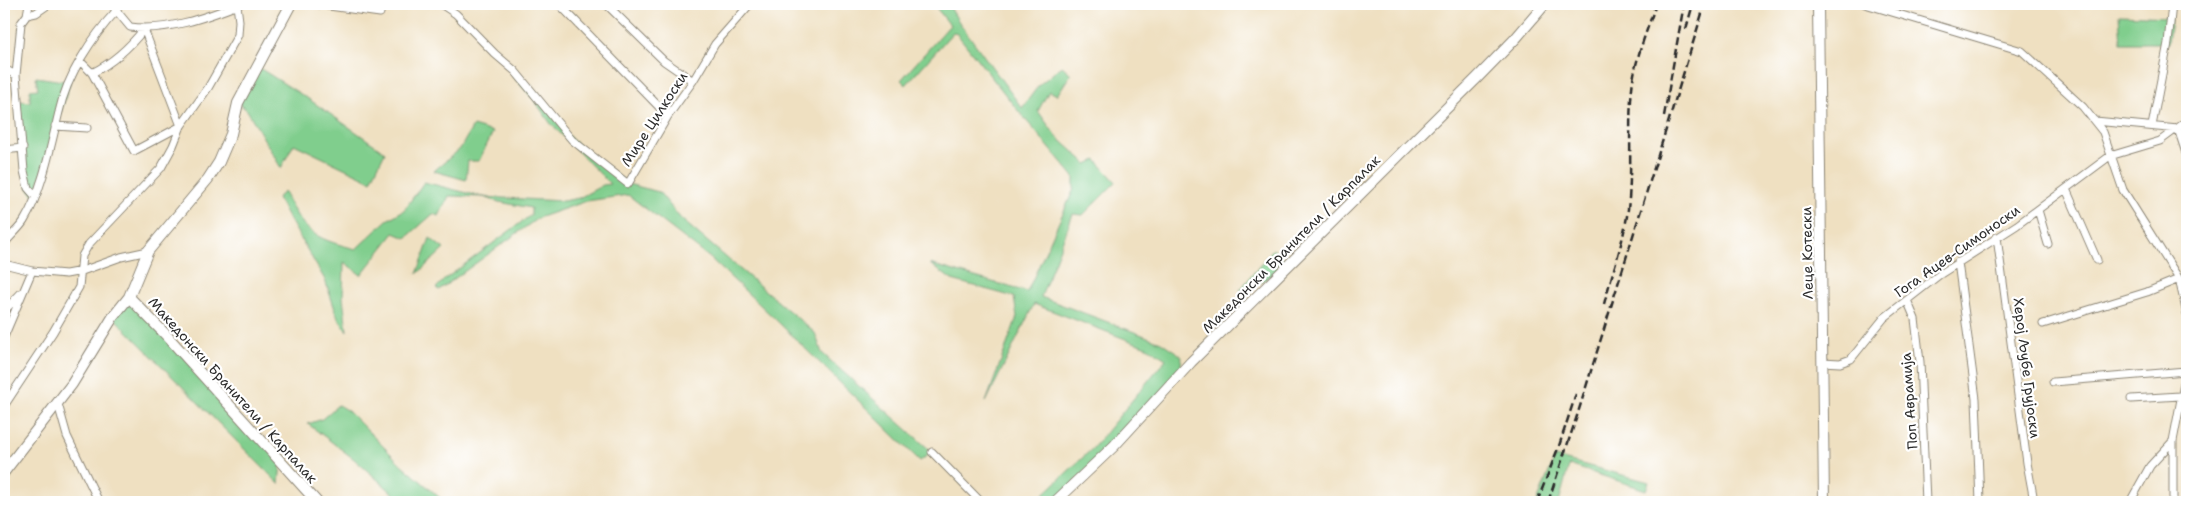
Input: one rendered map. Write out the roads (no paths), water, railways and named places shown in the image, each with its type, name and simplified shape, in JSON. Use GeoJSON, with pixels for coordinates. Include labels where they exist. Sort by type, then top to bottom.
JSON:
{"type":"FeatureCollection","features":[{"type":"Feature","properties":{"kind":"main road"},"geometry":{"type":"LineString","coordinates":[[4,472],[58,404],[113,317],[129,297],[148,251],[208,179],[219,162],[231,134],[238,103],[291,4]]}},
{"type":"Feature","properties":{"kind":"main road","name":"Македонски Бранители / Карпалак"},"geometry":{"type":"LineString","coordinates":[[1055,502],[1114,446],[1191,362],[1490,65],[1544,4]]}},
{"type":"Feature","properties":{"kind":"main road","name":"Леце Котески"},"geometry":{"type":"LineString","coordinates":[[1818,4],[1824,502]]}},
{"type":"Feature","properties":{"kind":"main road","name":"Македонски Бранители / Карпалак"},"geometry":{"type":"LineString","coordinates":[[129,297],[173,342],[317,502]]}},
{"type":"Feature","properties":{"kind":"street"},"geometry":{"type":"LineString","coordinates":[[29,4],[26,15],[21,22],[16,75],[24,171],[28,188],[35,196]]}},
{"type":"Feature","properties":{"kind":"street"},"geometry":{"type":"LineString","coordinates":[[26,15],[36,13],[49,4]]}},
{"type":"Feature","properties":{"kind":"street"},"geometry":{"type":"LineString","coordinates":[[4,406],[53,332],[79,287],[82,256],[89,244],[161,168],[181,126],[208,88],[238,35],[239,4],[206,16],[144,29],[130,27],[118,7],[111,4]]}},
{"type":"Feature","properties":{"kind":"street"},"geometry":{"type":"LineString","coordinates":[[315,4],[380,13]]}},
{"type":"Feature","properties":{"kind":"street","name":"Мире Цилкоски"},"geometry":{"type":"LineString","coordinates":[[441,4],[456,14],[495,54],[515,71],[572,140],[628,184],[668,116],[694,82],[715,44],[750,4]]}},
{"type":"Feature","properties":{"kind":"street"},"geometry":{"type":"LineString","coordinates":[[559,4],[668,116]]}},
{"type":"Feature","properties":{"kind":"street"},"geometry":{"type":"LineString","coordinates":[[606,4],[664,62],[694,82]]}},
{"type":"Feature","properties":{"kind":"street"},"geometry":{"type":"LineString","coordinates":[[1865,4],[2022,52],[2062,87],[2103,132],[2123,190],[2179,279],[2187,286]]}},
{"type":"Feature","properties":{"kind":"street"},"geometry":{"type":"LineString","coordinates":[[2152,126],[2168,43],[2172,4]]}},
{"type":"Feature","properties":{"kind":"street"},"geometry":{"type":"LineString","coordinates":[[4,244],[24,221],[41,183],[65,95],[80,61],[89,44],[118,7]]}},
{"type":"Feature","properties":{"kind":"street"},"geometry":{"type":"LineString","coordinates":[[92,73],[107,66],[127,50],[144,29]]}},
{"type":"Feature","properties":{"kind":"street"},"geometry":{"type":"LineString","coordinates":[[144,29],[181,126]]}},
{"type":"Feature","properties":{"kind":"street"},"geometry":{"type":"LineString","coordinates":[[80,61],[92,73],[134,151],[181,126]]}},
{"type":"Feature","properties":{"kind":"street"},"geometry":{"type":"LineString","coordinates":[[4,69],[16,75]]}},
{"type":"Feature","properties":{"kind":"street","name":"Гога Ацев-Симоноски"},"geometry":{"type":"LineString","coordinates":[[2095,121],[2178,129],[2187,127]]}},
{"type":"Feature","properties":{"kind":"street","name":"Гога Ацев-Симоноски"},"geometry":{"type":"LineString","coordinates":[[1822,362],[1840,363],[1851,359],[1884,318],[1958,262],[2038,210],[2110,156],[2160,141],[2187,121]]}},
{"type":"Feature","properties":{"kind":"street"},"geometry":{"type":"LineString","coordinates":[[56,126],[87,128]]}},
{"type":"Feature","properties":{"kind":"street"},"geometry":{"type":"LineString","coordinates":[[2178,129],[2187,156]]}},
{"type":"Feature","properties":{"kind":"street"},"geometry":{"type":"LineString","coordinates":[[4,150],[23,148]]}},
{"type":"Feature","properties":{"kind":"street"},"geometry":{"type":"LineString","coordinates":[[2066,189],[2098,260]]}},
{"type":"Feature","properties":{"kind":"street","name":"Гога Ацев-Симоноски"},"geometry":{"type":"LineString","coordinates":[[2038,210],[2048,244]]}},
{"type":"Feature","properties":{"kind":"street","name":"Херој Љубе Грујоски"},"geometry":{"type":"LineString","coordinates":[[1997,237],[2026,463],[2034,501]]}},
{"type":"Feature","properties":{"kind":"street"},"geometry":{"type":"LineString","coordinates":[[4,264],[32,272],[66,274],[82,271],[121,257],[148,251]]}},
{"type":"Feature","properties":{"kind":"street"},"geometry":{"type":"LineString","coordinates":[[1958,262],[1976,399],[1980,502]]}},
{"type":"Feature","properties":{"kind":"street"},"geometry":{"type":"LineString","coordinates":[[4,337],[32,272]]}},
{"type":"Feature","properties":{"kind":"street"},"geometry":{"type":"LineString","coordinates":[[2179,279],[2187,314]]}},
{"type":"Feature","properties":{"kind":"street"},"geometry":{"type":"LineString","coordinates":[[2043,324],[2147,292],[2179,279]]}},
{"type":"Feature","properties":{"kind":"street"},"geometry":{"type":"LineString","coordinates":[[12,319],[4,311],[24,289]]}},
{"type":"Feature","properties":{"kind":"street","name":"Поп Аврамија"},"geometry":{"type":"LineString","coordinates":[[1906,300],[1915,319],[1920,362],[1926,502]]}},
{"type":"Feature","properties":{"kind":"street"},"geometry":{"type":"LineString","coordinates":[[2053,382],[2187,370],[2180,396],[2173,440],[2173,502]]}},
{"type":"Feature","properties":{"kind":"street"},"geometry":{"type":"LineString","coordinates":[[2132,399],[2180,396]]}},
{"type":"Feature","properties":{"kind":"street"},"geometry":{"type":"LineString","coordinates":[[58,404],[67,436],[99,502]]}},
{"type":"Feature","properties":{"kind":"street"},"geometry":{"type":"LineString","coordinates":[[2130,502],[2150,466],[2173,440]]}},
{"type":"Feature","properties":{"kind":"street"},"geometry":{"type":"LineString","coordinates":[[932,452],[981,502]]}},
{"type":"Feature","properties":{"kind":"railway"},"geometry":{"type":"LineString","coordinates":[[1604,304],[1621,245],[1628,209],[1630,112],[1633,80],[1640,51],[1656,4]]}},
{"type":"Feature","properties":{"kind":"railway"},"geometry":{"type":"LineString","coordinates":[[1664,116],[1684,4]]}},
{"type":"Feature","properties":{"kind":"railway"},"geometry":{"type":"LineString","coordinates":[[1686,29],[1693,4]]}},
{"type":"Feature","properties":{"kind":"railway"},"geometry":{"type":"LineString","coordinates":[[1548,502],[1577,416],[1705,4]]}},
{"type":"Feature","properties":{"kind":"railway"},"geometry":{"type":"LineString","coordinates":[[1537,502],[1559,446],[1576,394]]}}]}
